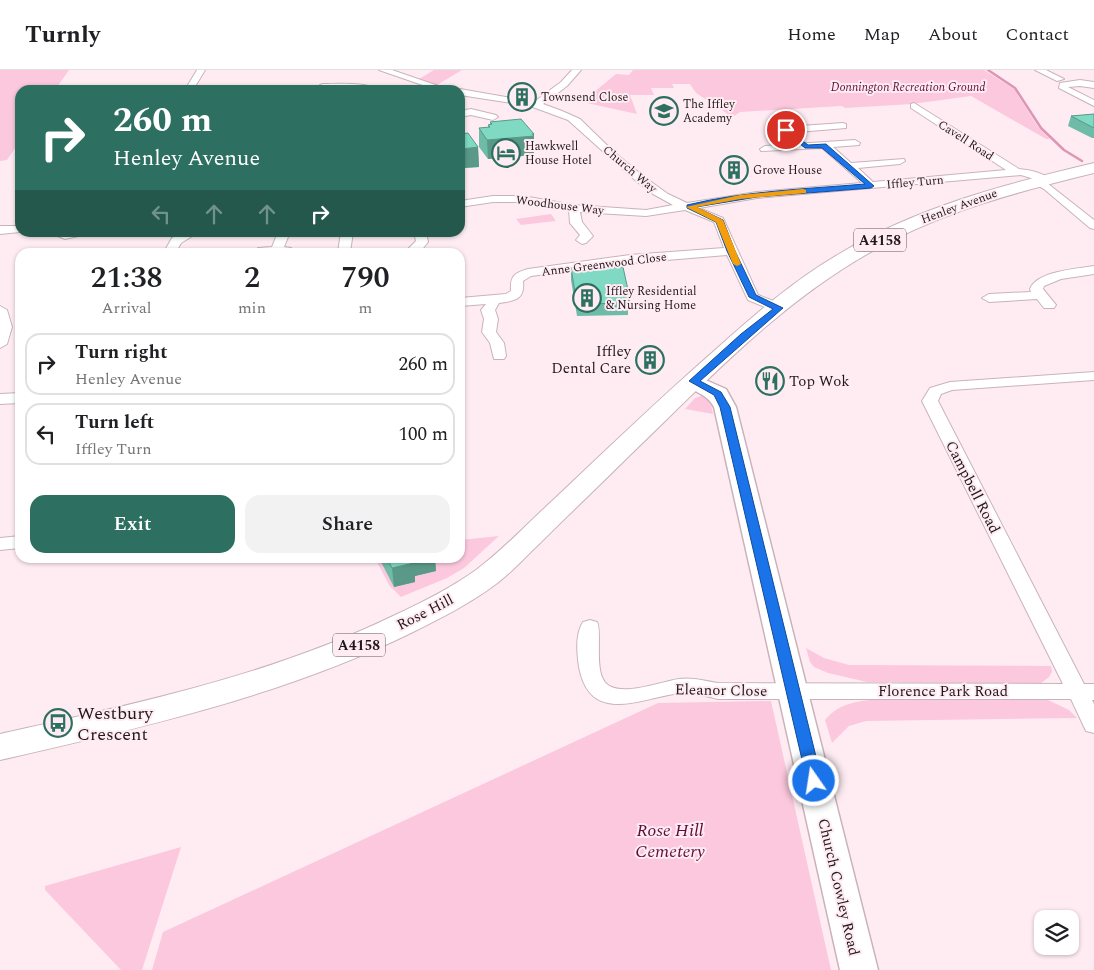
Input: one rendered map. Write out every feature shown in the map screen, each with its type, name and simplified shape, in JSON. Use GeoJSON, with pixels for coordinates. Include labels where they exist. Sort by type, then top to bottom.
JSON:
{"type":"FeatureCollection","features":[{"type":"Feature","properties":{"kind":"main road","name":"Henley Avenue"},"geometry":{"type":"LineString","coordinates":[[694,381],[744,336],[835,265],[878,240],[912,224],[975,199],[1094,168]]}},
{"type":"Feature","properties":{"kind":"main road","name":"Church Cowley Road"},"geometry":{"type":"LineString","coordinates":[[694,381],[718,394],[725,407],[859,970]]}},
{"type":"Feature","properties":{"kind":"main road","name":"Rose Hill"},"geometry":{"type":"LineString","coordinates":[[0,747],[104,723],[252,683],[362,643],[454,598],[486,577],[694,381]]}},
{"type":"Feature","properties":{"kind":"street"},"geometry":{"type":"LineString","coordinates":[[191,85],[201,70]]}},
{"type":"Feature","properties":{"kind":"street"},"geometry":{"type":"LineString","coordinates":[[383,70],[429,85]]}},
{"type":"Feature","properties":{"kind":"street"},"geometry":{"type":"LineString","coordinates":[[535,106],[564,84],[577,70]]}},
{"type":"Feature","properties":{"kind":"street"},"geometry":{"type":"LineString","coordinates":[[1039,70],[1064,81],[1094,85]]}},
{"type":"Feature","properties":{"kind":"street"},"geometry":{"type":"LineString","coordinates":[[1064,81],[1063,88],[1094,103]]}},
{"type":"Feature","properties":{"kind":"street"},"geometry":{"type":"LineString","coordinates":[[506,99],[517,90]]}},
{"type":"Feature","properties":{"kind":"street","name":"Church Way"},"geometry":{"type":"LineString","coordinates":[[465,93],[535,106],[572,119],[618,161],[657,192],[670,200],[690,207]]}},
{"type":"Feature","properties":{"kind":"street","name":"Cavell Road"},"geometry":{"type":"LineString","coordinates":[[914,106],[1018,173]]}},
{"type":"Feature","properties":{"kind":"street"},"geometry":{"type":"LineString","coordinates":[[465,113],[471,112],[493,117]]}},
{"type":"Feature","properties":{"kind":"street"},"geometry":{"type":"LineString","coordinates":[[807,147],[786,130],[843,126]]}},
{"type":"Feature","properties":{"kind":"street"},"geometry":{"type":"LineString","coordinates":[[766,149],[855,143]]}},
{"type":"Feature","properties":{"kind":"street"},"geometry":{"type":"LineString","coordinates":[[824,146],[871,186]]}},
{"type":"Feature","properties":{"kind":"street"},"geometry":{"type":"LineString","coordinates":[[848,166],[900,161]]}},
{"type":"Feature","properties":{"kind":"street","name":"Iffley Turn"},"geometry":{"type":"LineString","coordinates":[[690,207],[715,200],[757,195],[1018,173],[1031,174],[1094,226]]}},
{"type":"Feature","properties":{"kind":"street","name":"Woodhouse Way"},"geometry":{"type":"LineString","coordinates":[[465,203],[492,199],[517,199],[574,208],[646,213],[690,207]]}},
{"type":"Feature","properties":{"kind":"street"},"geometry":{"type":"LineString","coordinates":[[690,207],[719,220],[731,251],[753,297],[779,308]]}},
{"type":"Feature","properties":{"kind":"street"},"geometry":{"type":"LineString","coordinates":[[574,208],[576,223],[587,236],[582,240]]}},
{"type":"Feature","properties":{"kind":"street"},"geometry":{"type":"LineString","coordinates":[[0,230],[15,229]]}},
{"type":"Feature","properties":{"kind":"street"},"geometry":{"type":"LineString","coordinates":[[172,248],[176,241],[184,237]]}},
{"type":"Feature","properties":{"kind":"street"},"geometry":{"type":"LineString","coordinates":[[416,248],[422,242],[421,237]]}},
{"type":"Feature","properties":{"kind":"street","name":"Anne Greenwood Close"},"geometry":{"type":"LineString","coordinates":[[465,302],[494,301],[509,298],[518,292],[518,280],[528,273],[640,258],[731,251]]}},
{"type":"Feature","properties":{"kind":"street"},"geometry":{"type":"LineString","coordinates":[[989,298],[1045,300],[1036,289],[1038,284],[1066,274],[1094,270]]}},
{"type":"Feature","properties":{"kind":"street"},"geometry":{"type":"LineString","coordinates":[[494,301],[488,310],[491,319],[489,332],[496,343],[499,356]]}},
{"type":"Feature","properties":{"kind":"street"},"geometry":{"type":"LineString","coordinates":[[0,310],[6,320],[5,336],[0,344]]}},
{"type":"Feature","properties":{"kind":"street","name":"Campbell Road"},"geometry":{"type":"LineString","coordinates":[[1094,376],[950,386],[936,391],[930,401],[1085,692],[1094,725]]}},
{"type":"Feature","properties":{"kind":"street"},"geometry":{"type":"LineString","coordinates":[[0,399],[15,398]]}},
{"type":"Feature","properties":{"kind":"street"},"geometry":{"type":"LineString","coordinates":[[0,544],[15,542]]}},
{"type":"Feature","properties":{"kind":"street","name":"Eleanor Close"},"geometry":{"type":"LineString","coordinates":[[590,627],[587,638],[590,676],[598,691],[609,697],[642,695],[681,686],[718,691],[792,690]]}},
{"type":"Feature","properties":{"kind":"street","name":"Florence Park Road"},"geometry":{"type":"LineString","coordinates":[[792,690],[1085,692]]}},
{"type":"Feature","properties":{"kind":"green space"},"geometry":{"type":"Polygon","coordinates":[[[0,70],[69,70],[58,85],[15,85],[15,148],[7,160],[0,161],[0,70]]]}},
{"type":"Feature","properties":{"kind":"green space"},"geometry":{"type":"Polygon","coordinates":[[[434,70],[462,70],[437,85],[419,79],[434,70]]]}},
{"type":"Feature","properties":{"kind":"green space","name":"Donnington Recreation Ground"},"geometry":{"type":"Polygon","coordinates":[[[633,70],[984,70],[1014,89],[1038,127],[1050,139],[1046,139],[971,96],[912,104],[740,112],[734,116],[696,93],[690,84],[672,84],[674,88],[651,88],[654,95],[630,95],[637,114],[582,102],[616,74],[629,75],[633,70]]]}},
{"type":"Feature","properties":{"kind":"green space"},"geometry":{"type":"Polygon","coordinates":[[[551,214],[556,221],[521,225],[516,219],[551,214]]]}},
{"type":"Feature","properties":{"kind":"green space"},"geometry":{"type":"Polygon","coordinates":[[[701,396],[710,399],[713,414],[685,409],[695,398],[701,396]]]}},
{"type":"Feature","properties":{"kind":"green space"},"geometry":{"type":"Polygon","coordinates":[[[499,536],[464,568],[447,578],[401,597],[389,585],[378,563],[465,563],[465,539],[499,536]]]}},
{"type":"Feature","properties":{"kind":"green space"},"geometry":{"type":"Polygon","coordinates":[[[806,648],[824,658],[849,665],[1051,666],[1052,672],[1040,684],[867,682],[828,673],[814,667],[810,662],[806,648]]]}},
{"type":"Feature","properties":{"kind":"green space"},"geometry":{"type":"Polygon","coordinates":[[[882,698],[1046,699],[1069,710],[1077,718],[866,721],[849,726],[832,743],[825,720],[831,714],[851,703],[882,698]]]}},
{"type":"Feature","properties":{"kind":"green space","name":"Rose Hill Cemetery"},"geometry":{"type":"Polygon","coordinates":[[[771,701],[831,970],[152,970],[163,932],[658,703],[771,701]]]}},
{"type":"Feature","properties":{"kind":"green space"},"geometry":{"type":"Polygon","coordinates":[[[181,847],[142,970],[121,970],[45,890],[45,886],[181,847]]]}},
{"type":"Feature","properties":{"kind":"building"},"geometry":{"type":"Polygon","coordinates":[[[1094,114],[1094,128],[1071,116],[1094,114]]]}},
{"type":"Feature","properties":{"kind":"building"},"geometry":{"type":"Polygon","coordinates":[[[521,119],[534,136],[487,140],[479,128],[490,127],[488,125],[492,124],[490,122],[521,119]]]}},
{"type":"Feature","properties":{"kind":"building"},"geometry":{"type":"Polygon","coordinates":[[[465,133],[468,133],[478,147],[465,149],[465,133]]]}},
{"type":"Feature","properties":{"kind":"building"},"geometry":{"type":"Polygon","coordinates":[[[623,267],[630,299],[628,299],[629,303],[577,304],[571,268],[623,267]]]}},
{"type":"Feature","properties":{"kind":"building"},"geometry":{"type":"Polygon","coordinates":[[[390,563],[414,563],[392,568],[390,563]]]}},
{"type":"Feature","properties":{"kind":"waterway"},"geometry":{"type":"LineString","coordinates":[[988,70],[1015,88],[1041,128],[1064,150],[1082,161]]}},
{"type":"Feature","properties":{"kind":"slow traffic"},"geometry":{"type":"LineString","coordinates":[[737,264],[719,220],[690,207],[715,200],[803,191]]}},
{"type":"Feature","properties":{"kind":"place","name":"Townsend Close"},"geometry":{"type":"Point","coordinates":[522,97]}},
{"type":"Feature","properties":{"kind":"place","name":"The Iffley Academy"},"geometry":{"type":"Point","coordinates":[664,111]}},
{"type":"Feature","properties":{"kind":"place","name":"Hawkwell House Hotel"},"geometry":{"type":"Point","coordinates":[506,153]}},
{"type":"Feature","properties":{"kind":"place","name":"Grove House"},"geometry":{"type":"Point","coordinates":[734,170]}},
{"type":"Feature","properties":{"kind":"place","name":"Iffley Residential & Nursing Home"},"geometry":{"type":"Point","coordinates":[587,298]}},
{"type":"Feature","properties":{"kind":"place","name":"Iffley Dental Care"},"geometry":{"type":"Point","coordinates":[650,360]}},
{"type":"Feature","properties":{"kind":"place","name":"Top Wok"},"geometry":{"type":"Point","coordinates":[770,381]}},
{"type":"Feature","properties":{"kind":"place","name":"Westbury Crescent"},"geometry":{"type":"Point","coordinates":[58,723]}},
{"type":"Feature","properties":{"kind":"route"},"geometry":{"type":"LineString","coordinates":[[786,130],[807,147],[824,146],[871,186],[757,195],[715,200],[690,207],[719,220],[731,251],[753,297],[779,308],[744,336],[694,381],[718,394],[725,407],[814,781]]}}]}
